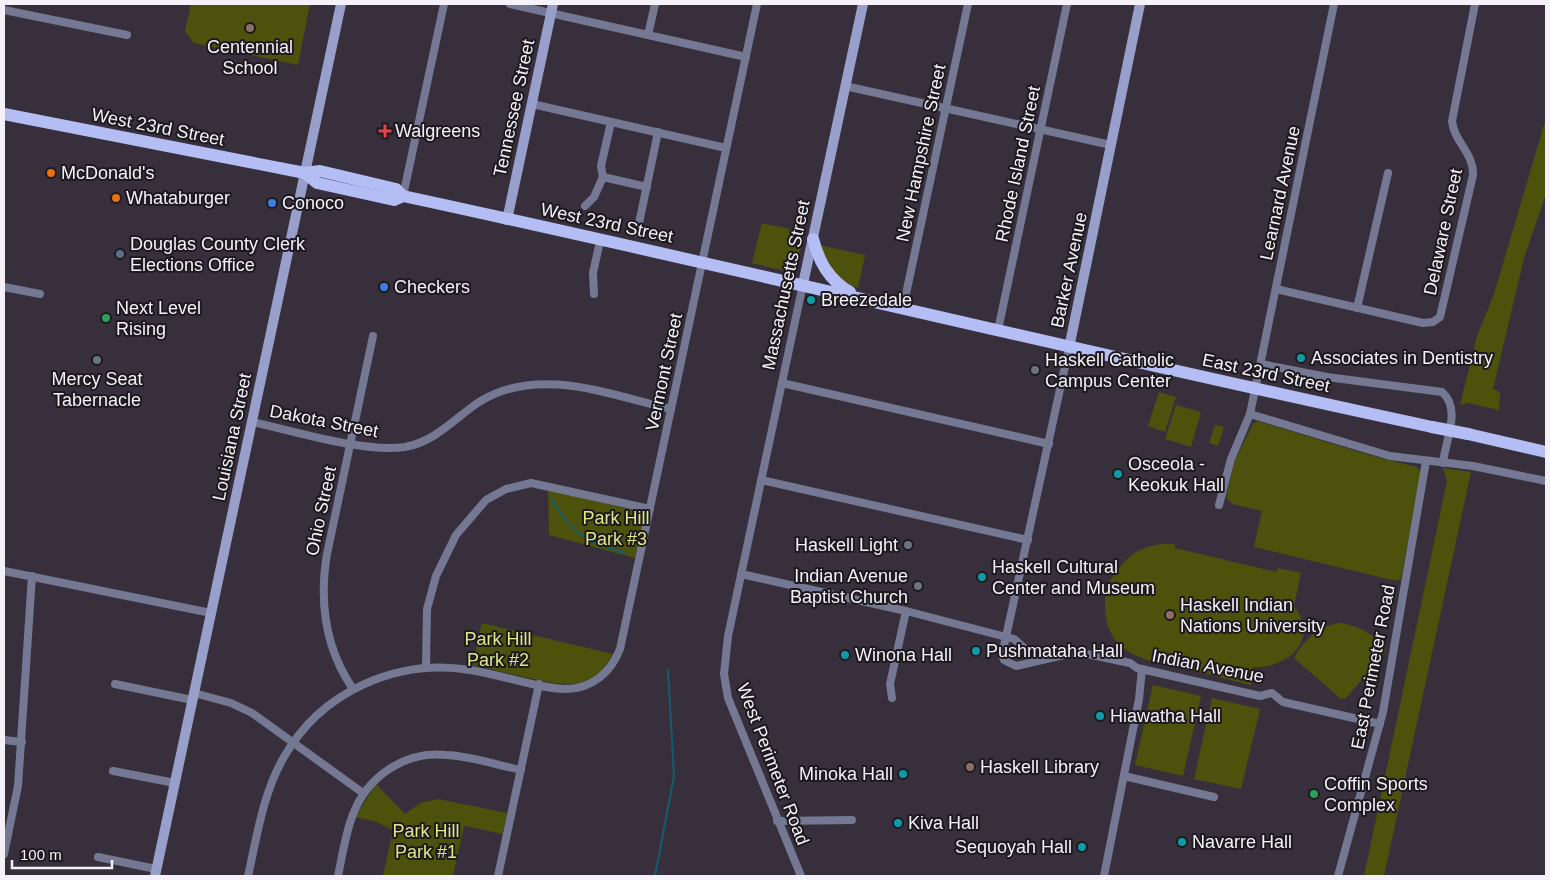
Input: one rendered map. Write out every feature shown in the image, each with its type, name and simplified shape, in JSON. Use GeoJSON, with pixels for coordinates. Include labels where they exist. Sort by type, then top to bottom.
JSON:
{"type":"FeatureCollection","features":[{"type":"Feature","properties":{"kind":"main road","name":"Louisiana Street"},"geometry":{"type":"LineString","coordinates":[[156,873],[341,4]]}},
{"type":"Feature","properties":{"kind":"main road","name":"Massachusetts Street"},"geometry":{"type":"LineString","coordinates":[[803,284],[863,4]]}},
{"type":"Feature","properties":{"kind":"main road","name":"Barker Avenue"},"geometry":{"type":"LineString","coordinates":[[1070,348],[1140,4]]}},
{"type":"Feature","properties":{"kind":"main road","name":"Tennessee Street"},"geometry":{"type":"LineString","coordinates":[[507,220],[552,8]]}},
{"type":"Feature","properties":{"kind":"main road","name":"West 23rd Street"},"geometry":{"type":"LineString","coordinates":[[4,114],[305,174],[317,183],[394,200],[403,196],[600,241],[703,261],[803,284]]}},
{"type":"Feature","properties":{"kind":"main road"},"geometry":{"type":"LineString","coordinates":[[813,239],[817,255],[824,269],[841,286],[859,297]]}},
{"type":"Feature","properties":{"kind":"main road","name":"East 23rd Street"},"geometry":{"type":"LineString","coordinates":[[803,284],[1070,348],[1546,452]]}},
{"type":"Feature","properties":{"kind":"street"},"geometry":{"type":"LineString","coordinates":[[403,196],[444,4]]}},
{"type":"Feature","properties":{"kind":"street"},"geometry":{"type":"LineString","coordinates":[[510,4],[552,8],[648,35],[746,57]]}},
{"type":"Feature","properties":{"kind":"street"},"geometry":{"type":"LineString","coordinates":[[648,35],[655,4]]}},
{"type":"Feature","properties":{"kind":"street","name":"Vermont Street"},"geometry":{"type":"LineString","coordinates":[[248,876],[271,783],[292,743],[318,714],[353,689],[385,675],[426,666],[468,669],[566,689],[583,686],[600,678],[613,665],[620,649],[757,4]]}},
{"type":"Feature","properties":{"kind":"street","name":"New Hampshire Street"},"geometry":{"type":"LineString","coordinates":[[903,308],[968,4]]}},
{"type":"Feature","properties":{"kind":"street","name":"Rhode Island Street"},"geometry":{"type":"LineString","coordinates":[[998,330],[1067,4]]}},
{"type":"Feature","properties":{"kind":"street","name":"Learnard Avenue"},"geometry":{"type":"LineString","coordinates":[[1220,505],[1231,459],[1250,414],[1334,4]]}},
{"type":"Feature","properties":{"kind":"street","name":"Delaware Street"},"geometry":{"type":"LineString","coordinates":[[1357,308],[1423,323],[1435,321],[1442,313],[1474,174],[1472,163],[1457,137],[1452,121],[1475,4]]}},
{"type":"Feature","properties":{"kind":"street"},"geometry":{"type":"LineString","coordinates":[[4,10],[127,35]]}},
{"type":"Feature","properties":{"kind":"street"},"geometry":{"type":"LineString","coordinates":[[845,86],[1111,145]]}},
{"type":"Feature","properties":{"kind":"street"},"geometry":{"type":"LineString","coordinates":[[532,104],[726,148]]}},
{"type":"Feature","properties":{"kind":"street"},"geometry":{"type":"LineString","coordinates":[[585,206],[594,196],[603,177],[601,166],[611,122]]}},
{"type":"Feature","properties":{"kind":"street"},"geometry":{"type":"LineString","coordinates":[[637,234],[658,132]]}},
{"type":"Feature","properties":{"kind":"street"},"geometry":{"type":"LineString","coordinates":[[1276,289],[1357,308],[1388,173]]}},
{"type":"Feature","properties":{"kind":"street"},"geometry":{"type":"LineString","coordinates":[[603,177],[647,187]]}},
{"type":"Feature","properties":{"kind":"street"},"geometry":{"type":"LineString","coordinates":[[594,294],[593,274],[600,241]]}},
{"type":"Feature","properties":{"kind":"street","name":"Massachusetts Street"},"geometry":{"type":"LineString","coordinates":[[741,574],[803,284]]}},
{"type":"Feature","properties":{"kind":"street"},"geometry":{"type":"LineString","coordinates":[[4,287],[40,294]]}},
{"type":"Feature","properties":{"kind":"street","name":"Ohio Street"},"geometry":{"type":"LineString","coordinates":[[353,689],[344,675],[330,643],[323,589],[327,554],[373,336]]}},
{"type":"Feature","properties":{"kind":"street","name":"Barker Avenue"},"geometry":{"type":"LineString","coordinates":[[1004,660],[1002,655],[1070,348]]}},
{"type":"Feature","properties":{"kind":"street"},"geometry":{"type":"LineString","coordinates":[[1261,364],[1326,377],[1442,392],[1451,402],[1452,415],[1444,463]]}},
{"type":"Feature","properties":{"kind":"street"},"geometry":{"type":"LineString","coordinates":[[782,383],[1048,444]]}},
{"type":"Feature","properties":{"kind":"street","name":"Dakota Street"},"geometry":{"type":"LineString","coordinates":[[252,422],[382,448],[418,444],[436,435],[489,397],[510,388],[536,384],[570,386],[671,409]]}},
{"type":"Feature","properties":{"kind":"street"},"geometry":{"type":"LineString","coordinates":[[1250,414],[1376,453],[1478,467],[1546,481]]}},
{"type":"Feature","properties":{"kind":"street","name":"East Perimeter Road"},"geometry":{"type":"LineString","coordinates":[[1338,876],[1380,724],[1426,461]]}},
{"type":"Feature","properties":{"kind":"street"},"geometry":{"type":"LineString","coordinates":[[761,480],[1028,540]]}},
{"type":"Feature","properties":{"kind":"street"},"geometry":{"type":"LineString","coordinates":[[426,666],[428,609],[436,576],[456,535],[486,500],[506,489],[531,483],[650,509]]}},
{"type":"Feature","properties":{"kind":"street"},"geometry":{"type":"LineString","coordinates":[[4,571],[211,613]]}},
{"type":"Feature","properties":{"kind":"street","name":"Indian Avenue"},"geometry":{"type":"LineString","coordinates":[[741,574],[906,611],[1014,639],[1030,653],[1058,656]]}},
{"type":"Feature","properties":{"kind":"street","name":"West Perimeter Road"},"geometry":{"type":"LineString","coordinates":[[741,574],[725,652],[725,686],[736,721],[801,876]]}},
{"type":"Feature","properties":{"kind":"street"},"geometry":{"type":"LineString","coordinates":[[4,854],[5,839],[18,786],[32,576]]}},
{"type":"Feature","properties":{"kind":"street"},"geometry":{"type":"LineString","coordinates":[[892,698],[890,684],[906,611]]}},
{"type":"Feature","properties":{"kind":"street","name":"Indian Avenue"},"geometry":{"type":"LineString","coordinates":[[1004,660],[1016,666],[1058,656],[1089,654],[1130,663],[1142,669],[1260,696],[1272,693],[1283,702],[1380,724]]}},
{"type":"Feature","properties":{"kind":"street"},"geometry":{"type":"LineString","coordinates":[[1104,876],[1139,699],[1142,669]]}},
{"type":"Feature","properties":{"kind":"street"},"geometry":{"type":"LineString","coordinates":[[115,684],[220,699],[242,708],[363,793]]}},
{"type":"Feature","properties":{"kind":"street"},"geometry":{"type":"LineString","coordinates":[[498,876],[539,684]]}},
{"type":"Feature","properties":{"kind":"street"},"geometry":{"type":"LineString","coordinates":[[4,740],[22,742]]}},
{"type":"Feature","properties":{"kind":"street"},"geometry":{"type":"LineString","coordinates":[[338,876],[351,818],[363,793],[388,768],[422,756],[453,755],[521,770]]}},
{"type":"Feature","properties":{"kind":"street"},"geometry":{"type":"LineString","coordinates":[[113,771],[175,783]]}},
{"type":"Feature","properties":{"kind":"street"},"geometry":{"type":"LineString","coordinates":[[1124,776],[1214,797]]}},
{"type":"Feature","properties":{"kind":"street"},"geometry":{"type":"LineString","coordinates":[[777,821],[852,820]]}},
{"type":"Feature","properties":{"kind":"street"},"geometry":{"type":"LineString","coordinates":[[98,857],[156,873]]}},
{"type":"Feature","properties":{"kind":"green space"},"geometry":{"type":"Polygon","coordinates":[[[191,4],[310,4],[298,65],[194,43],[185,31],[191,4]]]}},
{"type":"Feature","properties":{"kind":"green space"},"geometry":{"type":"Polygon","coordinates":[[[1546,118],[1546,194],[1524,258],[1493,389],[1500,392],[1499,410],[1468,403],[1460,405],[1477,336],[1494,294],[1546,118]]]}},
{"type":"Feature","properties":{"kind":"green space"},"geometry":{"type":"Polygon","coordinates":[[[762,223],[804,232],[797,264],[793,269],[785,271],[752,263],[762,223]]]}},
{"type":"Feature","properties":{"kind":"green space"},"geometry":{"type":"Polygon","coordinates":[[[819,245],[865,255],[858,288],[838,280],[819,245]]]}},
{"type":"Feature","properties":{"kind":"green space"},"geometry":{"type":"Polygon","coordinates":[[[1159,392],[1176,397],[1165,432],[1148,426],[1159,392]]]}},
{"type":"Feature","properties":{"kind":"green space"},"geometry":{"type":"Polygon","coordinates":[[[1176,405],[1201,412],[1191,447],[1165,439],[1176,405]]]}},
{"type":"Feature","properties":{"kind":"green space"},"geometry":{"type":"Polygon","coordinates":[[[1257,421],[1376,457],[1417,467],[1420,472],[1418,486],[1401,579],[1396,581],[1254,547],[1262,511],[1232,504],[1226,497],[1235,460],[1253,424],[1257,421]]]}},
{"type":"Feature","properties":{"kind":"green space"},"geometry":{"type":"Polygon","coordinates":[[[1215,425],[1224,427],[1218,446],[1209,443],[1215,425]]]}},
{"type":"Feature","properties":{"kind":"green space"},"geometry":{"type":"Polygon","coordinates":[[[1443,468],[1471,472],[1384,876],[1364,876],[1447,481],[1443,468]]]}},
{"type":"Feature","properties":{"kind":"green space","name":"Park Hill Park #3"},"geometry":{"type":"Polygon","coordinates":[[[548,489],[641,512],[644,519],[635,558],[549,535],[548,489]]]}},
{"type":"Feature","properties":{"kind":"green space"},"geometry":{"type":"Polygon","coordinates":[[[1162,544],[1175,544],[1175,548],[1276,572],[1278,568],[1301,573],[1294,606],[1301,618],[1303,630],[1302,641],[1296,650],[1288,658],[1278,663],[1253,667],[1251,685],[1148,660],[1134,655],[1123,647],[1113,637],[1107,623],[1105,603],[1108,584],[1124,562],[1136,552],[1162,544]]]}},
{"type":"Feature","properties":{"kind":"green space","name":"Park Hill Park #2"},"geometry":{"type":"Polygon","coordinates":[[[482,623],[613,654],[596,675],[577,683],[566,684],[472,665],[482,623]]]}},
{"type":"Feature","properties":{"kind":"green space"},"geometry":{"type":"Polygon","coordinates":[[[1339,623],[1353,626],[1366,632],[1377,640],[1386,651],[1346,698],[1341,699],[1294,658],[1302,645],[1312,635],[1325,627],[1339,623]]]}},
{"type":"Feature","properties":{"kind":"green space"},"geometry":{"type":"Polygon","coordinates":[[[1153,685],[1201,696],[1183,776],[1135,765],[1153,685]]]}},
{"type":"Feature","properties":{"kind":"green space"},"geometry":{"type":"Polygon","coordinates":[[[1212,698],[1260,709],[1241,789],[1194,779],[1212,698]]]}},
{"type":"Feature","properties":{"kind":"green space","name":"Park Hill Park #1"},"geometry":{"type":"Polygon","coordinates":[[[376,784],[405,814],[420,803],[438,799],[507,813],[503,834],[464,826],[453,876],[383,876],[393,830],[374,821],[355,817],[376,784]]]}},
{"type":"Feature","properties":{"kind":"waterway"},"geometry":{"type":"LineString","coordinates":[[551,498],[564,517],[582,535],[595,543],[625,553]]}},
{"type":"Feature","properties":{"kind":"waterway"},"geometry":{"type":"LineString","coordinates":[[655,876],[674,776],[668,670]]}},
{"type":"Feature","properties":{"kind":"place","name":"Centennial School"},"geometry":{"type":"Point","coordinates":[250,28]}},
{"type":"Feature","properties":{"kind":"place","name":"Walgreens"},"geometry":{"type":"Point","coordinates":[385,131]}},
{"type":"Feature","properties":{"kind":"place","name":"McDonald's"},"geometry":{"type":"Point","coordinates":[51,173]}},
{"type":"Feature","properties":{"kind":"place","name":"Whataburger"},"geometry":{"type":"Point","coordinates":[116,198]}},
{"type":"Feature","properties":{"kind":"place","name":"Conoco"},"geometry":{"type":"Point","coordinates":[272,203]}},
{"type":"Feature","properties":{"kind":"place","name":"Douglas County Clerk Elections Office"},"geometry":{"type":"Point","coordinates":[120,254]}},
{"type":"Feature","properties":{"kind":"place","name":"Checkers"},"geometry":{"type":"Point","coordinates":[384,287]}},
{"type":"Feature","properties":{"kind":"place","name":"Breezedale"},"geometry":{"type":"Point","coordinates":[811,300]}},
{"type":"Feature","properties":{"kind":"place","name":"Next Level Rising"},"geometry":{"type":"Point","coordinates":[106,318]}},
{"type":"Feature","properties":{"kind":"place","name":"Associates in Dentistry"},"geometry":{"type":"Point","coordinates":[1301,358]}},
{"type":"Feature","properties":{"kind":"place","name":"Mercy Seat Tabernacle"},"geometry":{"type":"Point","coordinates":[97,360]}},
{"type":"Feature","properties":{"kind":"place","name":"Haskell Catholic Campus Center"},"geometry":{"type":"Point","coordinates":[1035,370]}},
{"type":"Feature","properties":{"kind":"place","name":"Osceola - Keokuk Hall"},"geometry":{"type":"Point","coordinates":[1118,474]}},
{"type":"Feature","properties":{"kind":"place","name":"Haskell Light"},"geometry":{"type":"Point","coordinates":[908,545]}},
{"type":"Feature","properties":{"kind":"place","name":"Haskell Cultural Center and Museum"},"geometry":{"type":"Point","coordinates":[982,577]}},
{"type":"Feature","properties":{"kind":"place","name":"Indian Avenue Baptist Church"},"geometry":{"type":"Point","coordinates":[918,586]}},
{"type":"Feature","properties":{"kind":"place","name":"Haskell Indian Nations University"},"geometry":{"type":"Point","coordinates":[1170,615]}},
{"type":"Feature","properties":{"kind":"place","name":"Pushmataha Hall"},"geometry":{"type":"Point","coordinates":[976,651]}},
{"type":"Feature","properties":{"kind":"place","name":"Winona Hall"},"geometry":{"type":"Point","coordinates":[845,655]}},
{"type":"Feature","properties":{"kind":"place","name":"Hiawatha Hall"},"geometry":{"type":"Point","coordinates":[1100,716]}},
{"type":"Feature","properties":{"kind":"place","name":"Haskell Library"},"geometry":{"type":"Point","coordinates":[970,767]}},
{"type":"Feature","properties":{"kind":"place","name":"Minoka Hall"},"geometry":{"type":"Point","coordinates":[903,774]}},
{"type":"Feature","properties":{"kind":"place","name":"Coffin Sports Complex"},"geometry":{"type":"Point","coordinates":[1314,794]}},
{"type":"Feature","properties":{"kind":"place","name":"Kiva Hall"},"geometry":{"type":"Point","coordinates":[898,823]}},
{"type":"Feature","properties":{"kind":"place","name":"Navarre Hall"},"geometry":{"type":"Point","coordinates":[1182,842]}},
{"type":"Feature","properties":{"kind":"place","name":"Sequoyah Hall"},"geometry":{"type":"Point","coordinates":[1082,847]}}]}
